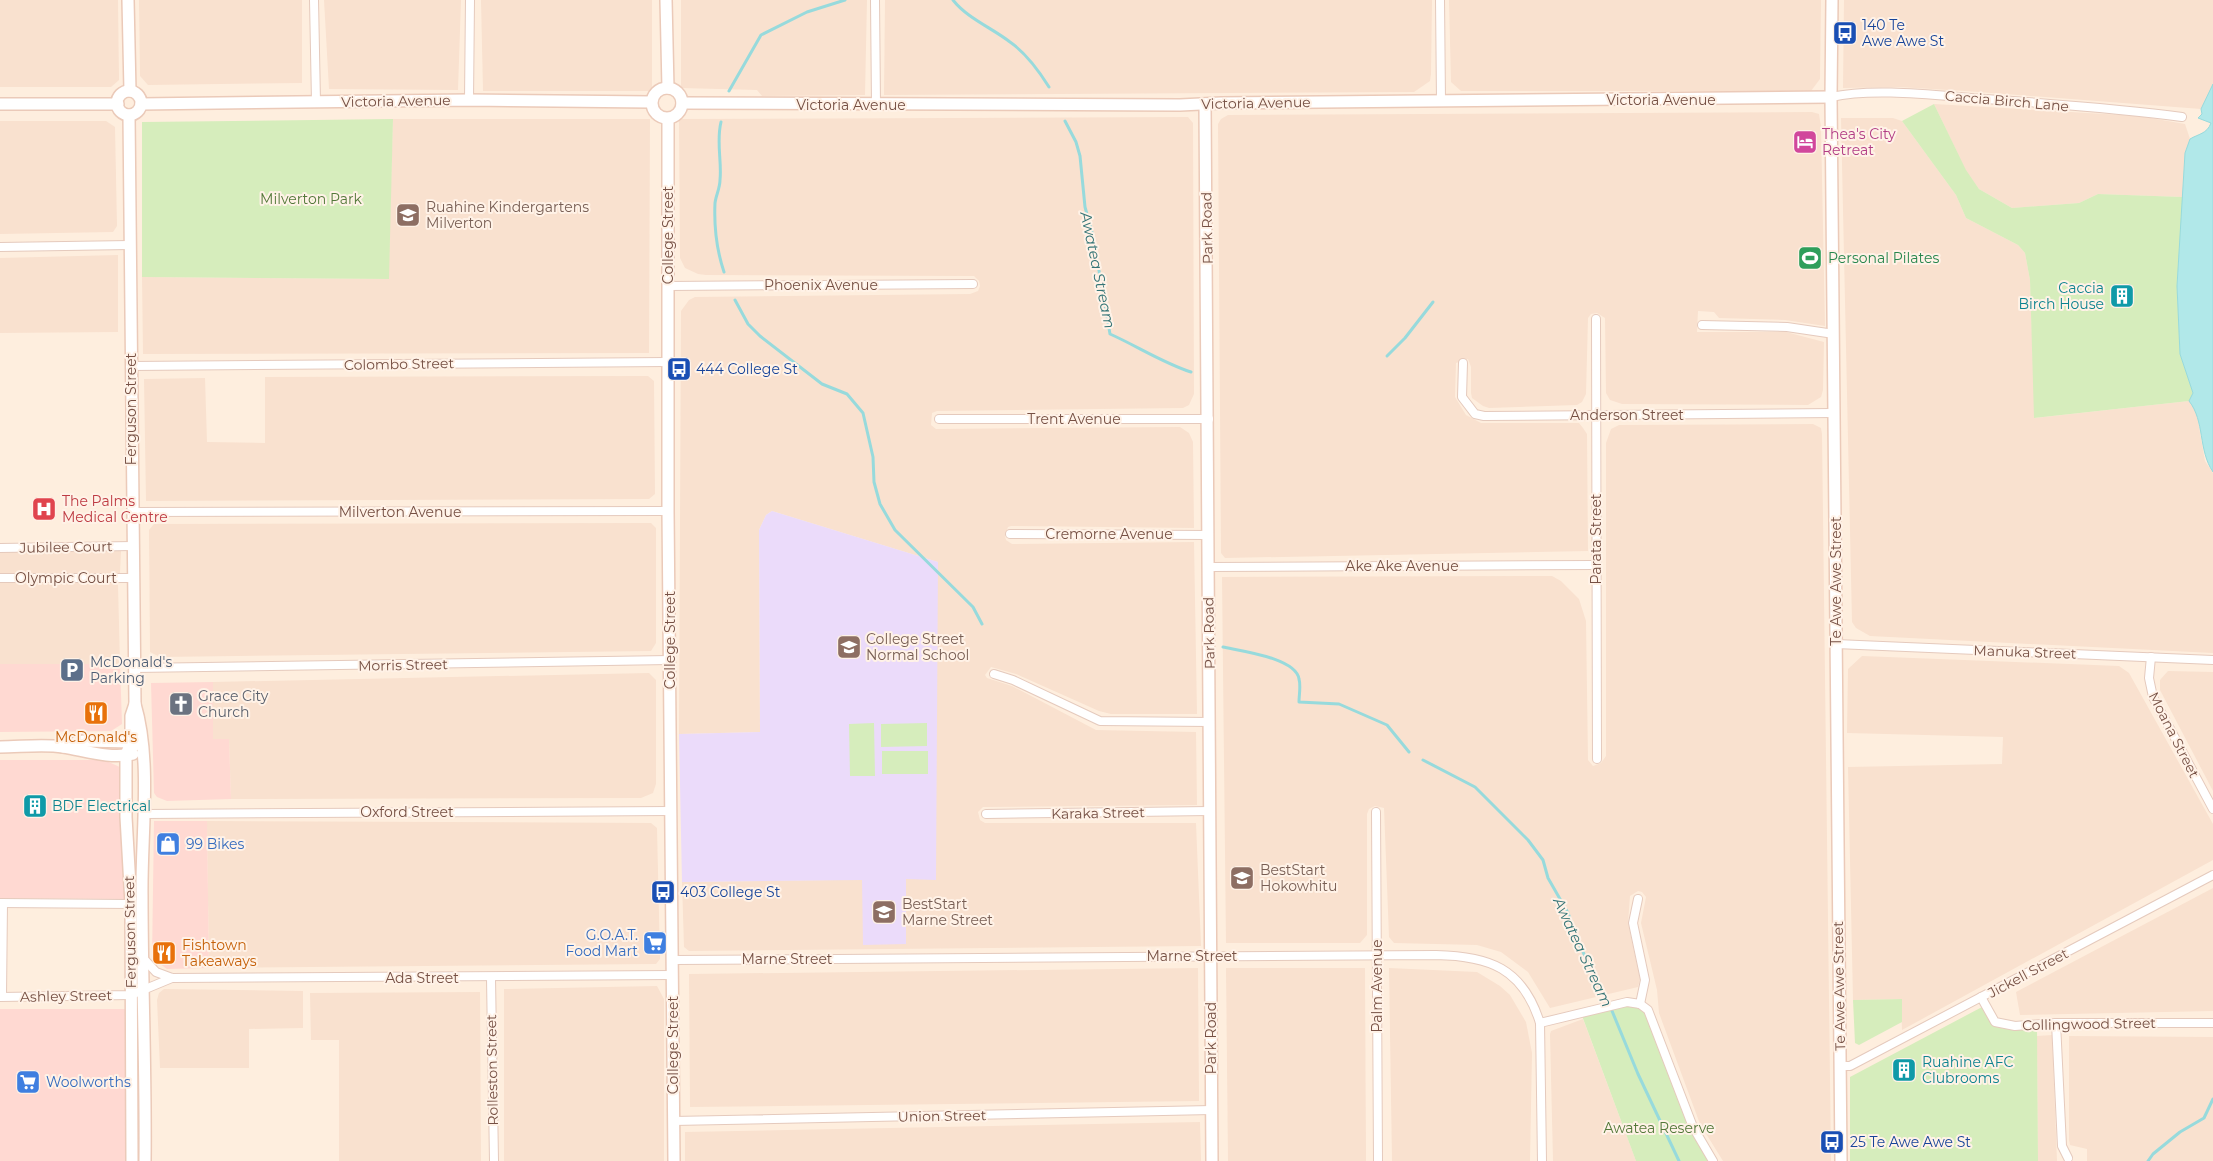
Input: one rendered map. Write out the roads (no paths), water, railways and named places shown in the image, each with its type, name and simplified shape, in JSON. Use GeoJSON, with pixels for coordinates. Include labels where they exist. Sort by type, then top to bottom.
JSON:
{"type":"FeatureCollection","features":[{"type":"Feature","properties":{"kind":"street"},"geometry":{"type":"LineString","coordinates":[[128,0],[130,92]]}},
{"type":"Feature","properties":{"kind":"street"},"geometry":{"type":"LineString","coordinates":[[314,0],[316,102]]}},
{"type":"Feature","properties":{"kind":"street"},"geometry":{"type":"LineString","coordinates":[[469,100],[470,0]]}},
{"type":"Feature","properties":{"kind":"street"},"geometry":{"type":"LineString","coordinates":[[666,0],[668,88]]}},
{"type":"Feature","properties":{"kind":"street"},"geometry":{"type":"LineString","coordinates":[[875,0],[876,105]]}},
{"type":"Feature","properties":{"kind":"street"},"geometry":{"type":"LineString","coordinates":[[1440,0],[1441,101]]}},
{"type":"Feature","properties":{"kind":"street","name":"Te Awe Awe Street"},"geometry":{"type":"LineString","coordinates":[[1832,0],[1831,97],[1841,1161]]}},
{"type":"Feature","properties":{"kind":"street"},"geometry":{"type":"LineString","coordinates":[[668,88],[678,93],[682,103],[679,113],[668,119],[657,116],[651,102],[656,92],[668,88]]}},
{"type":"Feature","properties":{"kind":"street"},"geometry":{"type":"LineString","coordinates":[[130,92],[137,94],[141,104],[137,112],[129,115],[121,112],[118,104],[122,94],[130,92]]}},
{"type":"Feature","properties":{"kind":"street","name":"Caccia Birch Lane"},"geometry":{"type":"LineString","coordinates":[[1831,97],[1911,93],[2142,112],[2182,118]]}},
{"type":"Feature","properties":{"kind":"street","name":"Victoria Avenue"},"geometry":{"type":"LineString","coordinates":[[682,103],[876,105],[1205,104],[1831,97]]}},
{"type":"Feature","properties":{"kind":"street","name":"Victoria Avenue"},"geometry":{"type":"LineString","coordinates":[[141,104],[469,100],[651,102]]}},
{"type":"Feature","properties":{"kind":"street"},"geometry":{"type":"LineString","coordinates":[[0,104],[118,104]]}},
{"type":"Feature","properties":{"kind":"street","name":"Park Road"},"geometry":{"type":"LineString","coordinates":[[1205,104],[1212,1161]]}},
{"type":"Feature","properties":{"kind":"street","name":"Ferguson Street"},"geometry":{"type":"LineString","coordinates":[[129,115],[132,578],[135,704],[140,721],[144,814],[142,958],[145,1019],[145,1161]]}},
{"type":"Feature","properties":{"kind":"street","name":"College Street"},"geometry":{"type":"LineString","coordinates":[[668,119],[667,362],[674,960],[674,1161]]}},
{"type":"Feature","properties":{"kind":"street"},"geometry":{"type":"LineString","coordinates":[[0,247],[130,245]]}},
{"type":"Feature","properties":{"kind":"street","name":"Phoenix Avenue"},"geometry":{"type":"LineString","coordinates":[[668,286],[973,284]]}},
{"type":"Feature","properties":{"kind":"street","name":"Parata Street"},"geometry":{"type":"LineString","coordinates":[[1596,319],[1597,759]]}},
{"type":"Feature","properties":{"kind":"street"},"geometry":{"type":"LineString","coordinates":[[1702,325],[1788,327],[1834,334]]}},
{"type":"Feature","properties":{"kind":"street","name":"Colombo Street"},"geometry":{"type":"LineString","coordinates":[[131,366],[667,362]]}},
{"type":"Feature","properties":{"kind":"street","name":"Anderson Street"},"geometry":{"type":"LineString","coordinates":[[1462,363],[1462,397],[1475,414],[1834,413]]}},
{"type":"Feature","properties":{"kind":"street","name":"Trent Avenue"},"geometry":{"type":"LineString","coordinates":[[939,420],[1208,419]]}},
{"type":"Feature","properties":{"kind":"street","name":"Milverton Avenue"},"geometry":{"type":"LineString","coordinates":[[132,512],[668,510]]}},
{"type":"Feature","properties":{"kind":"street","name":"Cremorne Avenue"},"geometry":{"type":"LineString","coordinates":[[1010,534],[1208,535]]}},
{"type":"Feature","properties":{"kind":"street","name":"Jubilee Court"},"geometry":{"type":"LineString","coordinates":[[0,548],[132,546]]}},
{"type":"Feature","properties":{"kind":"street","name":"Ake Ake Avenue"},"geometry":{"type":"LineString","coordinates":[[1208,567],[1596,565]]}},
{"type":"Feature","properties":{"kind":"street","name":"Olympic Court"},"geometry":{"type":"LineString","coordinates":[[0,578],[132,578]]}},
{"type":"Feature","properties":{"kind":"street","name":"Manuka Street"},"geometry":{"type":"LineString","coordinates":[[1836,644],[2213,660]]}},
{"type":"Feature","properties":{"kind":"street","name":"Moana Street"},"geometry":{"type":"LineString","coordinates":[[2151,657],[2149,678],[2153,697],[2213,810]]}},
{"type":"Feature","properties":{"kind":"street","name":"Morris Street"},"geometry":{"type":"LineString","coordinates":[[135,668],[670,660]]}},
{"type":"Feature","properties":{"kind":"street"},"geometry":{"type":"LineString","coordinates":[[994,674],[1013,680],[1100,721],[1210,722]]}},
{"type":"Feature","properties":{"kind":"street","name":"Ferguson Street"},"geometry":{"type":"LineString","coordinates":[[132,1161],[131,904],[126,817],[126,755],[131,742],[131,716],[135,704]]}},
{"type":"Feature","properties":{"kind":"street"},"geometry":{"type":"LineString","coordinates":[[62,747],[83,741],[131,742],[142,752]]}},
{"type":"Feature","properties":{"kind":"street"},"geometry":{"type":"LineString","coordinates":[[0,747],[62,747],[86,753],[126,755],[142,752]]}},
{"type":"Feature","properties":{"kind":"street","name":"Oxford Street"},"geometry":{"type":"LineString","coordinates":[[144,814],[671,811]]}},
{"type":"Feature","properties":{"kind":"street","name":"Karaka Street"},"geometry":{"type":"LineString","coordinates":[[986,814],[1210,811]]}},
{"type":"Feature","properties":{"kind":"street","name":"Palm Avenue"},"geometry":{"type":"LineString","coordinates":[[1376,812],[1378,1161]]}},
{"type":"Feature","properties":{"kind":"street","name":"Jickell Street"},"geometry":{"type":"LineString","coordinates":[[1841,1066],[1850,1066],[2213,875]]}},
{"type":"Feature","properties":{"kind":"street"},"geometry":{"type":"LineString","coordinates":[[1638,898],[1633,923],[1646,980],[1640,1004]]}},
{"type":"Feature","properties":{"kind":"street"},"geometry":{"type":"LineString","coordinates":[[1,997],[1,903],[131,904]]}},
{"type":"Feature","properties":{"kind":"street","name":"Marne Street"},"geometry":{"type":"LineString","coordinates":[[674,960],[1463,955],[1489,961],[1508,972],[1524,987],[1534,1004],[1540,1023],[1542,1161]]}},
{"type":"Feature","properties":{"kind":"street","name":"Ada Street"},"geometry":{"type":"LineString","coordinates":[[142,958],[156,972],[172,978],[491,978],[673,975]]}},
{"type":"Feature","properties":{"kind":"street","name":"Ada Street"},"geometry":{"type":"LineString","coordinates":[[131,995],[172,978]]}},
{"type":"Feature","properties":{"kind":"street","name":"Rolleston Street"},"geometry":{"type":"LineString","coordinates":[[491,978],[494,1161]]}},
{"type":"Feature","properties":{"kind":"street","name":"Ashley Street"},"geometry":{"type":"LineString","coordinates":[[1,997],[131,995]]}},
{"type":"Feature","properties":{"kind":"street","name":"Collingwood Street"},"geometry":{"type":"LineString","coordinates":[[1981,997],[1991,1016],[2000,1024],[2015,1026],[2056,1023],[2213,1023]]}},
{"type":"Feature","properties":{"kind":"street"},"geometry":{"type":"LineString","coordinates":[[1540,1023],[1627,1002],[1640,1004],[1648,1010],[1693,1127],[1714,1161]]}},
{"type":"Feature","properties":{"kind":"street"},"geometry":{"type":"LineString","coordinates":[[2056,1023],[2062,1146],[2068,1158]]}},
{"type":"Feature","properties":{"kind":"street","name":"Union Street"},"geometry":{"type":"LineString","coordinates":[[673,1121],[1212,1110]]}},
{"type":"Feature","properties":{"kind":"water"},"geometry":{"type":"Polygon","coordinates":[[[2213,84],[2213,472],[2205,454],[2197,417],[2189,401],[2193,393],[2180,354],[2177,286],[2185,153],[2190,139],[2205,132],[2211,123],[2198,118],[2202,114],[2201,109],[2213,84]]]}},
{"type":"Feature","properties":{"kind":"waterway","name":"Awatea Stream"},"geometry":{"type":"LineString","coordinates":[[729,91],[761,35],[807,12],[845,0]]}},
{"type":"Feature","properties":{"kind":"waterway"},"geometry":{"type":"LineString","coordinates":[[953,0],[965,12],[1016,46],[1027,57],[1049,87]]}},
{"type":"Feature","properties":{"kind":"waterway","name":"Awatea Stream"},"geometry":{"type":"LineString","coordinates":[[1065,121],[1076,142],[1080,156],[1085,207],[1093,236],[1110,334],[1170,364],[1191,372]]}},
{"type":"Feature","properties":{"kind":"waterway","name":"Awatea Stream"},"geometry":{"type":"LineString","coordinates":[[721,122],[719,137],[720,183],[715,211],[718,247],[724,272]]}},
{"type":"Feature","properties":{"kind":"waterway","name":"Awatea Stream"},"geometry":{"type":"LineString","coordinates":[[735,300],[748,324],[760,336],[822,384],[847,394],[863,413],[873,457],[874,482],[880,504],[895,530],[973,607],[982,624]]}},
{"type":"Feature","properties":{"kind":"waterway"},"geometry":{"type":"LineString","coordinates":[[1387,356],[1405,338],[1433,302]]}},
{"type":"Feature","properties":{"kind":"waterway","name":"Awatea Stream"},"geometry":{"type":"LineString","coordinates":[[1223,647],[1254,653],[1288,666],[1296,672],[1299,679],[1299,702],[1339,704],[1387,725],[1409,752]]}},
{"type":"Feature","properties":{"kind":"waterway","name":"Awatea Stream"},"geometry":{"type":"LineString","coordinates":[[1423,760],[1475,787],[1528,840],[1543,860],[1548,878],[1568,913],[1580,946],[1610,1006],[1638,1074],[1679,1161]]}},
{"type":"Feature","properties":{"kind":"waterway","name":"Awatea Stream"},"geometry":{"type":"LineString","coordinates":[[2148,1161],[2153,1154],[2180,1132],[2204,1118],[2213,1099]]}},
{"type":"Feature","properties":{"kind":"place","name":"140 Te Awe Awe St"},"geometry":{"type":"Point","coordinates":[1845,33]}},
{"type":"Feature","properties":{"kind":"place","name":"Thea's City Retreat"},"geometry":{"type":"Point","coordinates":[1805,142]}},
{"type":"Feature","properties":{"kind":"place","name":"Ruahine Kindergartens Milverton"},"geometry":{"type":"Point","coordinates":[408,215]}},
{"type":"Feature","properties":{"kind":"place","name":"Personal Pilates"},"geometry":{"type":"Point","coordinates":[1810,258]}},
{"type":"Feature","properties":{"kind":"place","name":"Caccia Birch House"},"geometry":{"type":"Point","coordinates":[2122,296]}},
{"type":"Feature","properties":{"kind":"place","name":"444 College St"},"geometry":{"type":"Point","coordinates":[679,369]}},
{"type":"Feature","properties":{"kind":"place","name":"The Palms Medical Centre"},"geometry":{"type":"Point","coordinates":[44,509]}},
{"type":"Feature","properties":{"kind":"place","name":"College Street Normal School"},"geometry":{"type":"Point","coordinates":[849,647]}},
{"type":"Feature","properties":{"kind":"place","name":"McDonald's Parking"},"geometry":{"type":"Point","coordinates":[72,670]}},
{"type":"Feature","properties":{"kind":"place","name":"Grace City Church"},"geometry":{"type":"Point","coordinates":[181,704]}},
{"type":"Feature","properties":{"kind":"place","name":"McDonald's"},"geometry":{"type":"Point","coordinates":[96,713]}},
{"type":"Feature","properties":{"kind":"place","name":"BDF Electrical"},"geometry":{"type":"Point","coordinates":[35,806]}},
{"type":"Feature","properties":{"kind":"place","name":"99 Bikes"},"geometry":{"type":"Point","coordinates":[168,844]}},
{"type":"Feature","properties":{"kind":"place","name":"BestStart Hokowhitu"},"geometry":{"type":"Point","coordinates":[1242,878]}},
{"type":"Feature","properties":{"kind":"place","name":"403 College St"},"geometry":{"type":"Point","coordinates":[663,892]}},
{"type":"Feature","properties":{"kind":"place","name":"BestStart Marne Street"},"geometry":{"type":"Point","coordinates":[884,912]}},
{"type":"Feature","properties":{"kind":"place","name":"G.O.A.T. Food Mart"},"geometry":{"type":"Point","coordinates":[655,943]}},
{"type":"Feature","properties":{"kind":"place","name":"Fishtown Takeaways"},"geometry":{"type":"Point","coordinates":[164,953]}},
{"type":"Feature","properties":{"kind":"place","name":"Ruahine AFC Clubrooms"},"geometry":{"type":"Point","coordinates":[1904,1070]}},
{"type":"Feature","properties":{"kind":"place","name":"Woolworths"},"geometry":{"type":"Point","coordinates":[28,1082]}},
{"type":"Feature","properties":{"kind":"place","name":"25 Te Awe Awe St"},"geometry":{"type":"Point","coordinates":[1832,1142]}},
{"type":"Feature","properties":{"kind":"park label","name":"Milverton Park"},"geometry":{"type":"Point","coordinates":[311,199]}},
{"type":"Feature","properties":{"kind":"park label","name":"Awatea Reserve"},"geometry":{"type":"Point","coordinates":[1659,1128]}}]}
